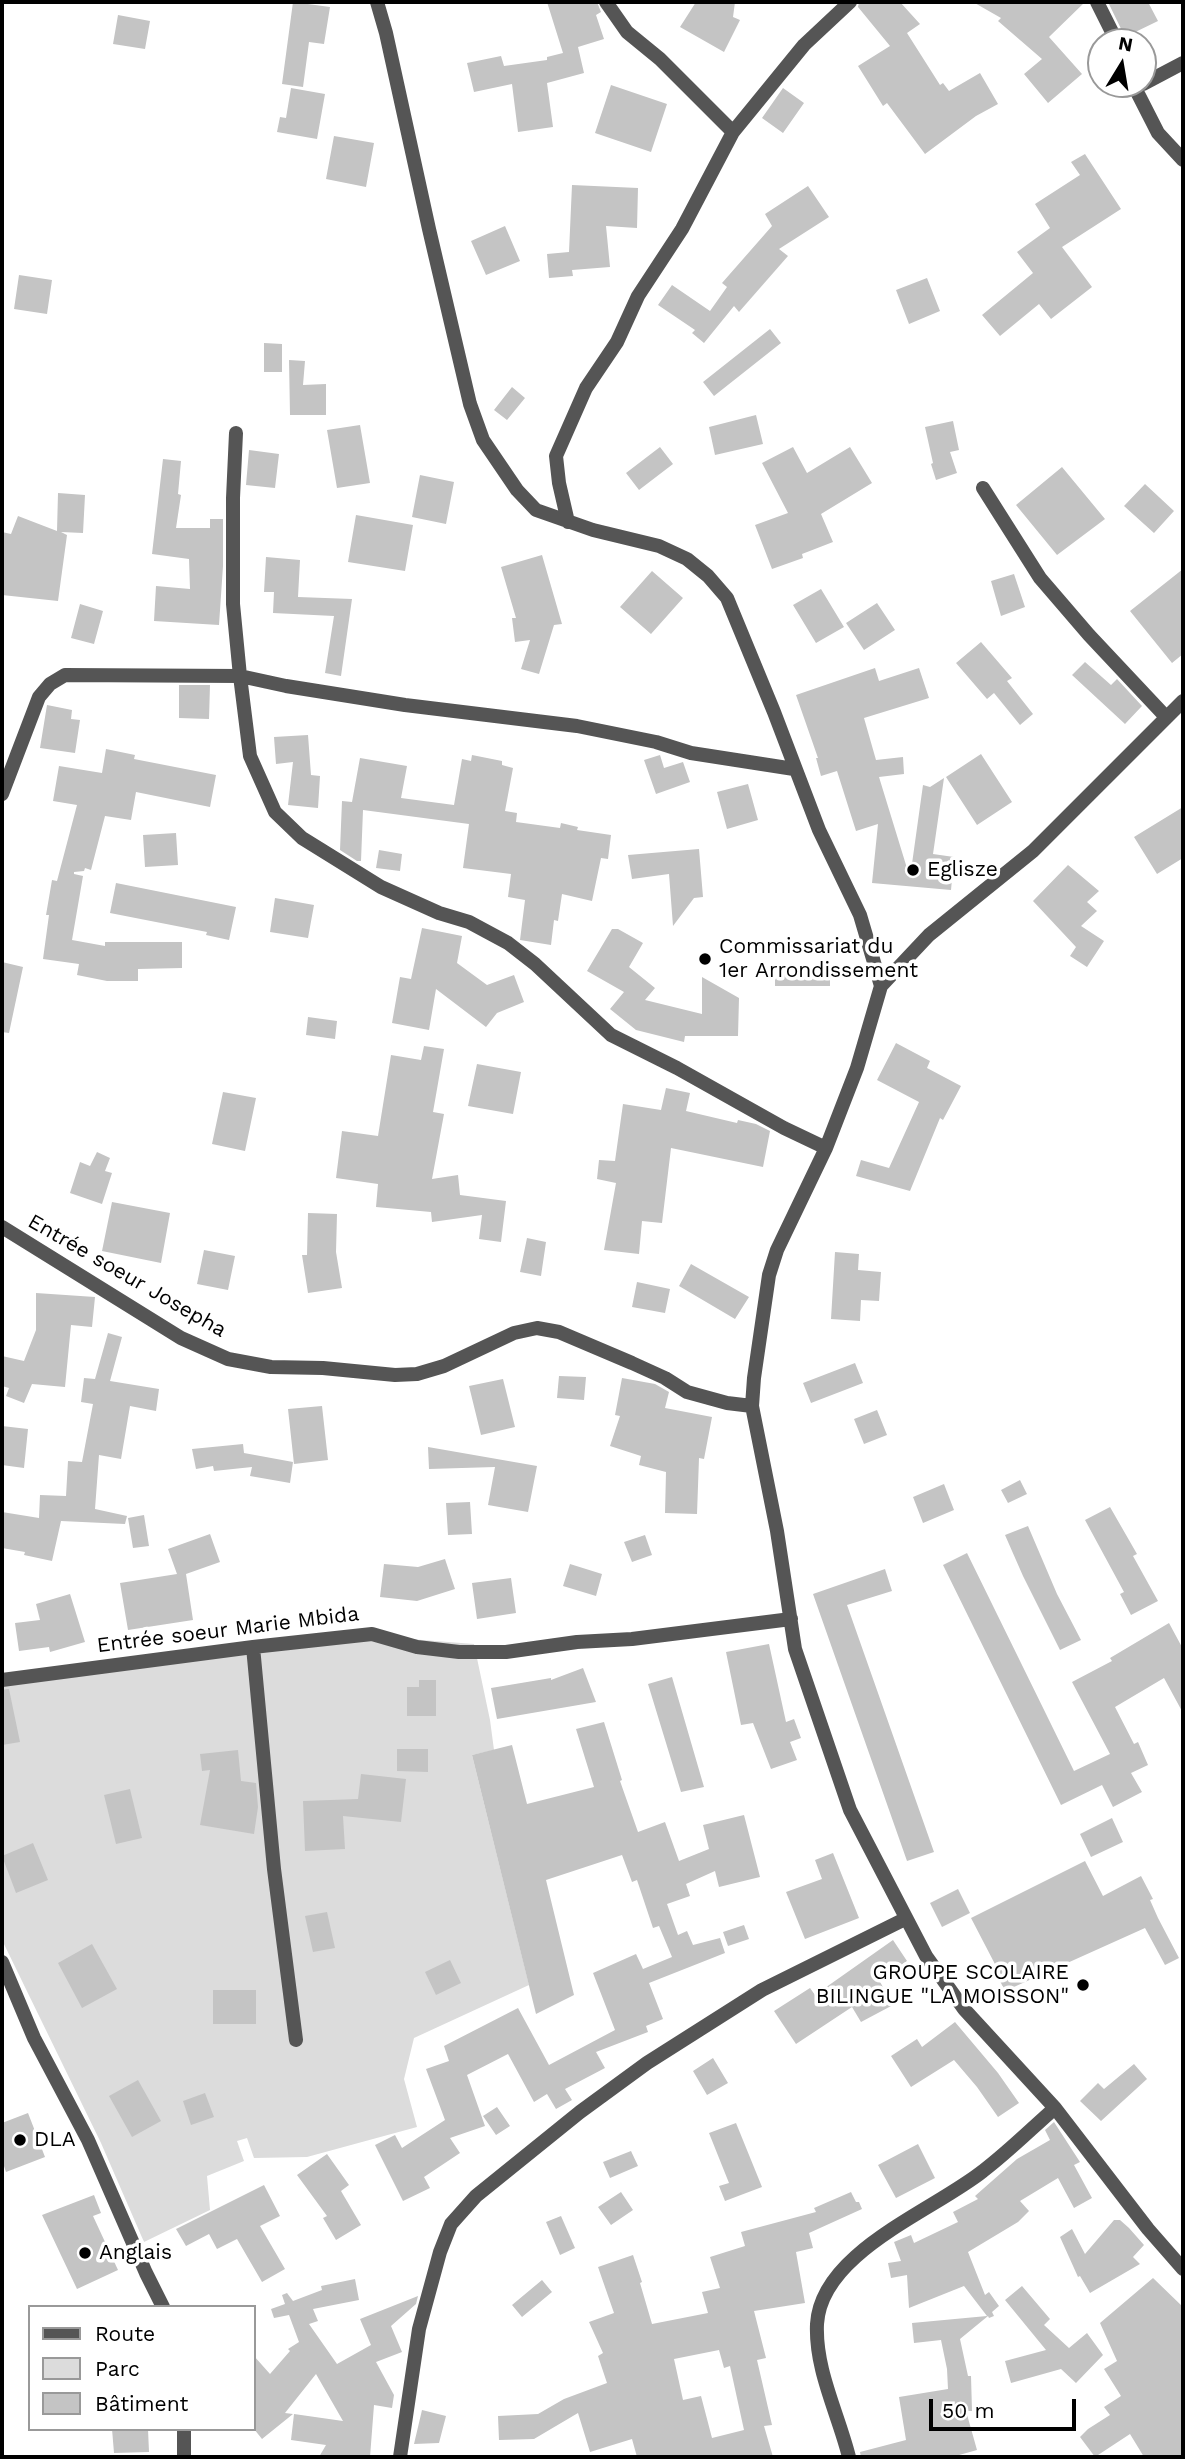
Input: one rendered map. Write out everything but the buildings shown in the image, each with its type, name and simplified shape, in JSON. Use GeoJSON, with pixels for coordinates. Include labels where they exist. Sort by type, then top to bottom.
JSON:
{"type":"FeatureCollection","features":[{"type":"Feature","properties":{"kind":"street"},"geometry":{"type":"LineString","coordinates":[[377,2],[470,404],[483,440],[517,490],[536,510],[568,522],[659,546],[687,559],[708,576],[727,598],[774,712],[818,830],[860,915],[881,985]]}},
{"type":"Feature","properties":{"kind":"street"},"geometry":{"type":"LineString","coordinates":[[606,2],[627,32],[660,59],[733,132]]}},
{"type":"Feature","properties":{"kind":"street"},"geometry":{"type":"LineString","coordinates":[[568,522],[556,456],[586,388],[617,342],[638,296],[682,229],[733,132],[804,45],[850,2]]}},
{"type":"Feature","properties":{"kind":"street"},"geometry":{"type":"LineString","coordinates":[[1097,2],[1110,28]]}},
{"type":"Feature","properties":{"kind":"street"},"geometry":{"type":"LineString","coordinates":[[1157,76],[1183,63]]}},
{"type":"Feature","properties":{"kind":"street"},"geometry":{"type":"LineString","coordinates":[[1143,98],[1158,133],[1183,160]]}},
{"type":"Feature","properties":{"kind":"street"},"geometry":{"type":"LineString","coordinates":[[236,433],[233,604],[240,676],[250,755],[275,812],[302,838],[381,887],[439,913],[469,922],[508,943],[535,964],[611,1035],[826,1149]]}},
{"type":"Feature","properties":{"kind":"street"},"geometry":{"type":"LineString","coordinates":[[983,488],[1040,578],[1166,717]]}},
{"type":"Feature","properties":{"kind":"street"},"geometry":{"type":"LineString","coordinates":[[2,794],[39,696],[50,684],[65,675],[240,676],[405,705],[577,726],[656,742],[691,753],[794,769]]}},
{"type":"Feature","properties":{"kind":"street"},"geometry":{"type":"LineString","coordinates":[[1183,701],[1033,851],[929,935],[881,985],[857,1068],[826,1149],[777,1250],[769,1275],[752,1406],[777,1531],[795,1649],[850,1810],[926,1956],[964,2009],[1012,2058],[1055,2108],[1183,2269]]}},
{"type":"Feature","properties":{"kind":"street","name":"Entrée soeur Josepha"},"geometry":{"type":"LineString","coordinates":[[2,1227],[181,1338],[228,1359],[271,1367],[417,1374],[444,1366],[514,1333],[537,1328],[558,1332],[622,1359],[665,1378],[687,1392],[727,1403],[752,1406]]}},
{"type":"Feature","properties":{"kind":"street","name":"Entrée soeur Marie Mbida"},"geometry":{"type":"LineString","coordinates":[[2,1680],[372,1634],[416,1647],[459,1652],[506,1652],[791,1619]]}},
{"type":"Feature","properties":{"kind":"street"},"geometry":{"type":"LineString","coordinates":[[253,1647],[274,1869],[296,2040]]}},
{"type":"Feature","properties":{"kind":"street"},"geometry":{"type":"LineString","coordinates":[[400,2457],[419,2329],[440,2252],[451,2224],[476,2196],[580,2112],[647,2063],[762,1990],[905,1919]]}},
{"type":"Feature","properties":{"kind":"street"},"geometry":{"type":"LineString","coordinates":[[2,1962],[34,2038],[88,2140],[162,2305]]}},
{"type":"Feature","properties":{"kind":"street"},"geometry":{"type":"LineString","coordinates":[[849,2457],[841,2424],[819,2361],[817,2321],[829,2285],[854,2256],[983,2172],[1055,2108]]}},
{"type":"Feature","properties":{"kind":"street"},"geometry":{"type":"LineString","coordinates":[[184,2431],[184,2457]]}},
{"type":"Feature","properties":{"kind":"green space"},"geometry":{"type":"Polygon","coordinates":[[[371,1636],[474,1644],[494,1750],[472,1755],[529,1985],[414,2038],[404,2079],[417,2127],[307,2157],[254,2158],[247,2138],[237,2141],[244,2161],[207,2176],[210,2210],[144,2242],[101,2143],[2,1940],[2,1674],[371,1636]]]}},
{"type":"Feature","properties":{"kind":"place","name":"Eglisze"},"geometry":{"type":"Point","coordinates":[913,870]}},
{"type":"Feature","properties":{"kind":"place","name":"Commissariat du 1er Arrondissement"},"geometry":{"type":"Point","coordinates":[705,959]}},
{"type":"Feature","properties":{"kind":"place","name":"GROUPE SCOLAIRE BILINGUE \"LA MOISSON\""},"geometry":{"type":"Point","coordinates":[1083,1985]}},
{"type":"Feature","properties":{"kind":"place","name":"DLA"},"geometry":{"type":"Point","coordinates":[20,2140]}},
{"type":"Feature","properties":{"kind":"place","name":"Anglais"},"geometry":{"type":"Point","coordinates":[85,2253]}}]}
